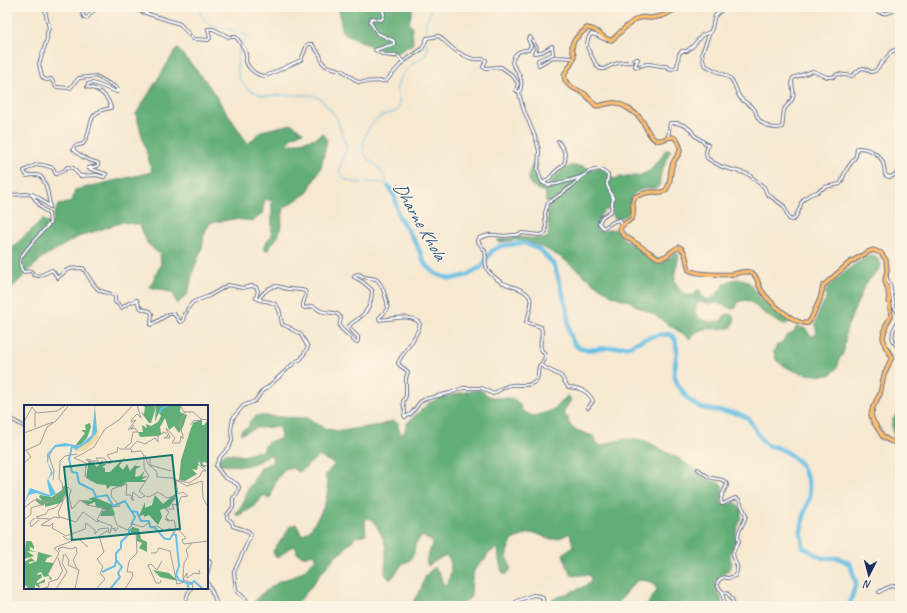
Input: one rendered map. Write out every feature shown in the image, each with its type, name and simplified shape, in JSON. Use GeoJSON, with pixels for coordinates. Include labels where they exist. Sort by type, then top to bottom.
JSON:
{"type":"FeatureCollection","features":[{"type":"Feature","properties":{"kind":"main road"},"geometry":{"type":"LineString","coordinates":[[677,7],[667,14],[659,17],[637,19],[622,30],[612,40],[607,40],[595,30],[587,28],[574,41],[572,49],[574,58],[565,75],[568,84],[586,95],[596,106],[618,103],[640,117],[655,140],[671,137],[675,138],[680,145],[681,151],[672,164],[668,186],[663,192],[649,192],[634,198],[632,217],[622,225],[621,231],[623,234],[658,258],[664,258],[676,248],[682,248],[685,252],[689,270],[692,272],[726,275],[747,271],[753,273],[757,278],[761,290],[772,304],[795,321],[804,323],[808,323],[811,319],[820,299],[823,286],[850,263],[868,252],[873,250],[881,253],[886,260],[885,281],[888,290],[891,316],[886,324],[883,337],[885,346],[892,357],[884,375],[880,394],[873,407],[871,415],[873,422],[883,437],[890,441],[900,443]]}},
{"type":"Feature","properties":{"kind":"street"},"geometry":{"type":"LineString","coordinates":[[7,195],[32,194],[50,207],[49,197],[41,177],[35,174],[27,176],[24,171],[34,165],[41,164],[53,168],[56,174],[65,170],[67,167],[73,168],[80,176],[97,175],[104,177],[106,174],[88,168],[98,166],[98,162],[87,160],[77,154],[74,150],[75,146],[83,144],[87,138],[91,119],[94,115],[105,109],[111,108],[109,102],[101,92],[95,88],[88,88],[88,84],[93,83],[117,92],[117,88],[96,76],[79,78],[70,88],[56,87],[51,79],[46,80],[42,77],[39,64],[49,28],[44,7]]}},
{"type":"Feature","properties":{"kind":"street"},"geometry":{"type":"LineString","coordinates":[[80,7],[84,17],[87,18],[100,7]]}},
{"type":"Feature","properties":{"kind":"street"},"geometry":{"type":"LineString","coordinates":[[132,7],[133,9],[180,24],[193,39],[208,40],[210,38],[208,29],[213,29],[229,37],[236,37],[246,52],[248,66],[255,73],[263,76],[301,60],[307,45],[312,44],[320,55],[322,62],[326,66],[343,71],[358,82],[386,81],[403,62],[422,49],[427,38],[439,36],[456,52],[475,59],[483,58],[486,60],[483,67],[484,68],[501,66],[518,83],[516,90],[519,93],[523,108],[536,139],[539,151],[538,170],[541,180],[544,183],[548,185],[557,184],[581,177]]}},
{"type":"Feature","properties":{"kind":"street"},"geometry":{"type":"LineString","coordinates":[[381,7],[384,14],[383,18],[380,20],[372,18],[370,22],[377,33],[394,41],[394,44],[375,50],[385,56],[398,56],[403,62]]}},
{"type":"Feature","properties":{"kind":"street"},"geometry":{"type":"LineString","coordinates":[[725,7],[716,15],[714,20],[702,54],[704,64],[730,78],[739,97],[755,110],[758,119],[765,125],[772,128],[778,129],[782,127],[784,123],[783,117],[786,108],[791,103],[793,98],[793,78],[813,71],[827,77],[833,77],[838,74],[852,76],[860,69],[864,68],[871,72],[875,71],[892,51],[900,49]]}},
{"type":"Feature","properties":{"kind":"street"},"geometry":{"type":"LineString","coordinates":[[869,7],[883,14],[900,7]]}},
{"type":"Feature","properties":{"kind":"street"},"geometry":{"type":"LineString","coordinates":[[607,40],[603,40],[595,34],[591,34],[588,38],[588,50],[599,68],[604,69],[610,65],[638,60],[635,66],[638,67],[648,64],[662,67],[666,66],[672,69],[677,66],[679,54],[682,51],[693,46],[702,35],[710,32]]}},
{"type":"Feature","properties":{"kind":"street"},"geometry":{"type":"LineString","coordinates":[[519,93],[522,86],[522,80],[512,63],[514,55],[522,50],[528,50],[531,46],[528,39],[530,37],[537,48],[534,53],[542,52],[552,46],[553,54],[538,60],[539,65],[553,57],[574,58]]}},
{"type":"Feature","properties":{"kind":"street"},"geometry":{"type":"LineString","coordinates":[[668,137],[670,123],[677,123],[686,126],[694,135],[708,145],[706,152],[707,158],[722,167],[748,174],[764,187],[767,194],[784,206],[789,219],[793,220],[800,208],[800,203],[809,195],[826,187],[840,184],[847,169],[856,156],[857,148],[869,150],[880,156],[883,162],[885,175],[889,177],[900,171]]}},
{"type":"Feature","properties":{"kind":"street"},"geometry":{"type":"LineString","coordinates":[[544,183],[563,165],[565,151],[558,141]]}},
{"type":"Feature","properties":{"kind":"street"},"geometry":{"type":"LineString","coordinates":[[260,300],[260,297],[273,286],[288,289],[301,289],[305,291],[306,294],[303,307],[305,308],[312,306],[321,311],[337,314],[341,319],[340,327],[342,330],[355,342],[357,342],[358,337],[349,326],[364,314],[370,306],[372,290],[363,282],[354,277],[355,275],[360,274],[364,277],[376,279],[382,286],[388,300],[388,306],[379,318],[380,320],[396,317],[415,319],[420,324],[417,335],[398,363],[408,372],[406,378],[406,396],[403,402],[405,417],[412,414],[420,402],[425,399],[463,388],[482,388],[493,394],[510,385],[518,386],[536,382],[539,367],[546,355],[541,350],[541,327],[526,322],[532,303],[528,294],[503,284],[489,273],[486,269],[485,252],[478,241],[479,238],[489,235],[504,236],[522,233],[539,235],[544,234],[546,231],[545,213],[548,204],[590,171],[600,170],[608,175],[607,186],[613,198],[611,211],[602,217],[599,223],[603,228],[614,221],[620,220],[622,225]]}},
{"type":"Feature","properties":{"kind":"street"},"geometry":{"type":"LineString","coordinates":[[32,194],[41,207],[49,214],[50,222],[20,259],[20,267],[23,272],[31,271],[34,275],[38,276],[52,270],[58,278],[66,270],[83,268],[93,284],[100,291],[108,292],[114,296],[115,302],[121,308],[129,302],[137,300],[142,310],[150,311],[152,314],[151,325],[169,314],[174,314],[180,322],[184,321],[184,314],[193,302],[228,286],[243,288],[251,286],[256,287],[258,291],[256,298],[268,301],[278,307],[282,316],[282,324],[289,326],[294,331],[300,333],[308,347],[301,359],[295,362],[263,390],[255,401],[243,406],[233,418],[231,430],[232,440],[230,446],[220,457],[216,466],[224,477],[237,484],[239,487],[237,495],[233,498],[233,507],[227,515],[227,518],[234,526],[248,531],[251,534],[234,572],[236,590],[246,599],[246,606]]}},
{"type":"Feature","properties":{"kind":"street"},"geometry":{"type":"LineString","coordinates":[[886,270],[888,270],[887,279],[890,285],[894,307],[900,317],[893,330],[892,336],[894,343],[900,350]]}},
{"type":"Feature","properties":{"kind":"street"},"geometry":{"type":"LineString","coordinates":[[540,365],[561,376],[568,387],[578,388],[588,393],[593,401],[588,408]]}},
{"type":"Feature","properties":{"kind":"street"},"geometry":{"type":"LineString","coordinates":[[7,416],[24,426]]}},
{"type":"Feature","properties":{"kind":"street"},"geometry":{"type":"LineString","coordinates":[[698,469],[709,477],[722,479],[726,482],[727,485],[722,495],[722,504],[736,498],[739,500],[746,515],[739,530],[739,541],[733,556],[738,567],[737,572],[735,576],[720,579],[717,585],[718,588],[728,594],[732,600],[733,606]]}},
{"type":"Feature","properties":{"kind":"street"},"geometry":{"type":"LineString","coordinates":[[208,561],[210,562],[208,570]]}},
{"type":"Feature","properties":{"kind":"street"},"geometry":{"type":"LineString","coordinates":[[208,584],[217,606]]}},
{"type":"Feature","properties":{"kind":"street"},"geometry":{"type":"LineString","coordinates":[[879,592],[888,587],[900,587]]}},
{"type":"Feature","properties":{"kind":"street"},"geometry":{"type":"LineString","coordinates":[[187,606],[187,595],[190,589]]}},
{"type":"Feature","properties":{"kind":"street"},"geometry":{"type":"LineString","coordinates":[[723,592],[722,594],[726,606]]}},
{"type":"Feature","properties":{"kind":"street"},"geometry":{"type":"LineString","coordinates":[[510,606],[517,601],[533,595],[543,598],[543,603],[541,606]]}},
{"type":"Feature","properties":{"kind":"green space"},"geometry":{"type":"Polygon","coordinates":[[[338,7],[413,7],[409,23],[412,27],[413,44],[399,52],[393,53],[378,49],[362,42],[342,32],[338,7]]]}},
{"type":"Feature","properties":{"kind":"green space"},"geometry":{"type":"Polygon","coordinates":[[[177,48],[205,80],[248,144],[261,131],[292,124],[303,132],[290,138],[288,145],[316,138],[322,133],[327,140],[321,167],[307,193],[284,208],[279,235],[267,251],[263,247],[272,235],[272,201],[265,199],[262,214],[253,221],[233,219],[210,223],[204,234],[202,248],[193,271],[188,294],[177,304],[173,293],[150,287],[161,264],[160,255],[147,243],[140,225],[123,222],[78,237],[43,257],[7,293],[7,257],[14,246],[43,219],[47,223],[53,223],[58,205],[72,202],[75,190],[152,172],[136,114],[177,48]]]}},
{"type":"Feature","properties":{"kind":"green space"},"geometry":{"type":"Polygon","coordinates":[[[665,150],[671,150],[661,173],[660,185],[657,188],[648,188],[636,192],[631,199],[629,214],[617,219],[614,218],[608,209],[602,213],[597,223],[597,230],[603,231],[615,229],[624,239],[661,262],[676,252],[679,255],[675,273],[675,281],[680,290],[685,294],[695,295],[697,290],[700,290],[702,296],[707,300],[711,299],[717,294],[723,285],[729,281],[743,279],[749,283],[758,296],[764,301],[793,320],[789,323],[782,324],[761,311],[752,303],[745,300],[738,302],[736,308],[732,309],[718,303],[708,304],[699,302],[696,305],[695,313],[700,319],[710,322],[722,321],[724,316],[728,314],[735,318],[732,327],[723,329],[703,329],[694,334],[690,339],[655,315],[631,302],[613,296],[562,258],[542,247],[524,241],[516,240],[499,242],[497,240],[519,237],[538,239],[548,237],[548,212],[550,204],[546,202],[545,192],[531,185],[528,179],[532,164],[535,162],[538,178],[542,183],[550,187],[551,186],[549,183],[559,173],[570,166],[583,166],[590,169],[600,167],[608,172],[613,179],[626,176],[638,176],[650,171],[659,161],[665,150]]]}},
{"type":"Feature","properties":{"kind":"green space"},"geometry":{"type":"Polygon","coordinates":[[[872,255],[877,258],[881,264],[880,269],[868,281],[863,289],[846,330],[844,350],[835,370],[830,375],[801,373],[788,368],[776,360],[774,351],[777,345],[794,332],[797,326],[806,329],[810,336],[816,335],[817,320],[821,307],[826,300],[825,293],[827,288],[854,265],[872,255]]]}},
{"type":"Feature","properties":{"kind":"green space"},"geometry":{"type":"Polygon","coordinates":[[[481,390],[492,397],[514,399],[520,405],[522,411],[533,416],[548,412],[555,408],[568,395],[571,400],[563,412],[569,419],[568,422],[573,429],[593,436],[601,446],[625,439],[646,441],[681,460],[710,480],[720,483],[723,486],[722,504],[731,504],[735,502],[741,509],[741,518],[735,538],[736,542],[730,557],[732,563],[730,569],[716,579],[715,583],[722,602],[721,606],[648,606],[647,605],[657,590],[655,586],[648,581],[638,580],[633,584],[616,606],[594,606],[589,601],[578,602],[565,606],[544,606],[546,602],[590,583],[591,576],[573,576],[567,567],[563,554],[573,546],[570,533],[554,539],[533,533],[514,539],[512,542],[507,555],[510,570],[505,575],[502,572],[498,549],[496,548],[487,555],[485,560],[481,562],[474,571],[470,598],[460,606],[410,606],[421,589],[426,575],[434,567],[439,572],[444,586],[448,583],[451,569],[449,559],[447,556],[444,557],[428,566],[426,561],[433,542],[422,536],[415,544],[414,553],[410,560],[402,564],[391,579],[389,579],[385,574],[386,547],[374,521],[369,518],[365,520],[366,534],[355,537],[342,552],[336,555],[297,603],[280,606],[251,606],[260,595],[280,581],[295,576],[303,571],[317,558],[312,554],[304,556],[297,553],[295,546],[289,548],[279,558],[275,556],[273,551],[290,526],[296,524],[302,535],[312,527],[322,511],[326,500],[327,482],[325,475],[335,464],[318,456],[305,468],[298,472],[292,468],[286,468],[276,480],[269,499],[263,495],[254,507],[237,516],[236,512],[242,506],[248,488],[261,468],[272,462],[273,457],[269,455],[246,466],[217,465],[218,459],[225,453],[244,456],[263,451],[267,443],[280,439],[281,434],[277,427],[257,428],[241,434],[241,431],[250,426],[249,422],[256,416],[308,418],[327,429],[339,431],[381,425],[392,421],[398,423],[398,428],[401,434],[404,433],[407,423],[429,403],[443,397],[481,390]]]}},
{"type":"Feature","properties":{"kind":"green space"},"geometry":{"type":"Polygon","coordinates":[[[900,410],[899,447],[892,432],[892,424],[893,419],[900,410]]]}},
{"type":"Feature","properties":{"kind":"waterway","name":"Dharne Khola"},"geometry":{"type":"LineString","coordinates":[[199,7],[202,17],[210,26],[234,30],[249,36],[240,42],[237,67],[239,78],[249,90],[264,96],[312,95],[321,99],[336,116],[347,147],[339,170],[344,179],[356,183],[382,183],[389,187]]}},
{"type":"Feature","properties":{"kind":"waterway"},"geometry":{"type":"LineString","coordinates":[[425,39],[426,21],[430,15],[430,7]]}},
{"type":"Feature","properties":{"kind":"waterway"},"geometry":{"type":"LineString","coordinates":[[389,186],[378,167],[364,154],[363,141],[369,128],[376,120],[384,115],[395,112],[398,109],[399,103],[397,89],[399,80],[409,67],[426,53],[426,42]]}},
{"type":"Feature","properties":{"kind":"waterway","name":"Dharne Khola"},"geometry":{"type":"LineString","coordinates":[[389,187],[395,197],[398,215],[417,245],[425,264],[436,274],[451,279],[468,275],[481,267],[492,251],[501,246],[524,243],[540,250],[554,264],[567,308],[569,331],[574,344],[579,348],[587,350],[629,346],[644,339],[658,335],[670,334],[675,339],[677,350],[674,375],[678,385],[688,399],[701,408],[739,414],[748,418],[762,440],[768,446],[776,447],[787,452],[800,463],[808,480],[810,497],[801,530],[803,547],[822,558],[839,558],[850,564],[856,583],[849,606]]}}]}
